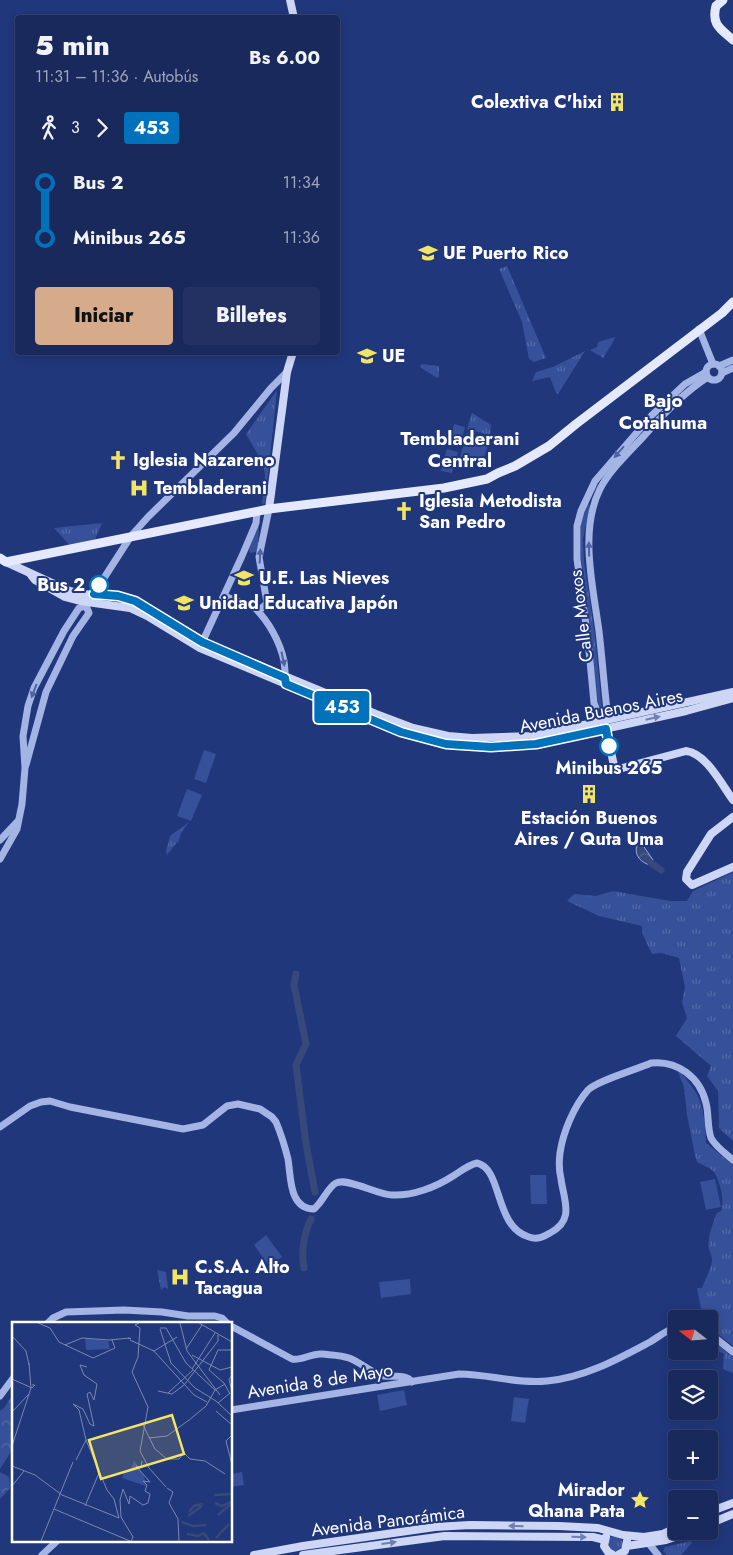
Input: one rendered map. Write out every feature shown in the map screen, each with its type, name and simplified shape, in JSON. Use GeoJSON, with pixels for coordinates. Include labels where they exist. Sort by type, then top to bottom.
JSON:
{"type":"FeatureCollection","features":[{"type":"Feature","properties":{"kind":"main road"},"geometry":{"type":"LineString","coordinates":[[290,0],[293,15]]}},
{"type":"Feature","properties":{"kind":"main road"},"geometry":{"type":"LineString","coordinates":[[723,0],[716,6],[714,19],[718,26],[733,40]]}},
{"type":"Feature","properties":{"kind":"main road"},"geometry":{"type":"LineString","coordinates":[[3,560],[71,550],[131,536],[257,512],[444,488],[488,479],[549,446],[722,313],[733,302]]}},
{"type":"Feature","properties":{"kind":"main road"},"geometry":{"type":"LineString","coordinates":[[269,510],[287,372],[291,355]]}},
{"type":"Feature","properties":{"kind":"main road","name":"Avenida Buenos Aires"},"geometry":{"type":"LineString","coordinates":[[3,560],[31,575],[38,576],[67,590],[81,594],[118,596],[135,601],[201,645]]}},
{"type":"Feature","properties":{"kind":"main road","name":"Avenida Buenos Aires"},"geometry":{"type":"LineString","coordinates":[[31,575],[35,580],[65,596],[87,604],[130,608],[201,645],[401,732],[446,744],[491,747],[536,744],[686,711],[733,698]]}},
{"type":"Feature","properties":{"kind":"main road","name":"Avenida Buenos Aires"},"geometry":{"type":"LineString","coordinates":[[286,681],[414,728],[448,736],[472,738],[534,736],[733,692]]}},
{"type":"Feature","properties":{"kind":"main road","name":"Calle Moxos"},"geometry":{"type":"LineString","coordinates":[[604,719],[615,770],[686,751],[696,753],[704,760],[733,800]]}},
{"type":"Feature","properties":{"kind":"main road"},"geometry":{"type":"LineString","coordinates":[[733,817],[711,834],[687,872],[686,879],[692,885],[733,867]]}},
{"type":"Feature","properties":{"kind":"main road"},"geometry":{"type":"LineString","coordinates":[[718,1509],[733,1503]]}},
{"type":"Feature","properties":{"kind":"main road"},"geometry":{"type":"LineString","coordinates":[[718,1520],[733,1514]]}},
{"type":"Feature","properties":{"kind":"main road"},"geometry":{"type":"LineString","coordinates":[[488,1525],[488,1536]]}},
{"type":"Feature","properties":{"kind":"main road","name":"Avenida Panorámica"},"geometry":{"type":"LineString","coordinates":[[254,1555],[423,1528],[488,1525],[598,1528],[646,1540],[668,1539]]}},
{"type":"Feature","properties":{"kind":"main road","name":"Avenida Panorámica"},"geometry":{"type":"LineString","coordinates":[[627,1546],[668,1532]]}},
{"type":"Feature","properties":{"kind":"main road"},"geometry":{"type":"LineString","coordinates":[[620,1533],[627,1542],[627,1546],[612,1554],[605,1540],[609,1534],[620,1533]]}},
{"type":"Feature","properties":{"kind":"main road","name":"Avenida Panorámica"},"geometry":{"type":"LineString","coordinates":[[303,1555],[426,1538],[488,1536],[595,1537],[605,1540]]}},
{"type":"Feature","properties":{"kind":"street"},"geometry":{"type":"LineString","coordinates":[[699,329],[712,368]]}},
{"type":"Feature","properties":{"kind":"street"},"geometry":{"type":"LineString","coordinates":[[712,368],[733,360]]}},
{"type":"Feature","properties":{"kind":"street"},"geometry":{"type":"LineString","coordinates":[[712,368],[733,368]]}},
{"type":"Feature","properties":{"kind":"street","name":"Calle Moxos"},"geometry":{"type":"LineString","coordinates":[[712,368],[638,441],[601,487],[594,509],[590,528],[589,556],[607,710],[604,719],[598,714],[594,703],[577,559],[578,526],[581,512],[591,488],[609,464],[664,403],[684,384],[712,368]]}},
{"type":"Feature","properties":{"kind":"street"},"geometry":{"type":"LineString","coordinates":[[26,768],[23,736],[25,720],[34,688],[64,631],[79,608],[87,604],[131,536],[234,433],[287,372]]}},
{"type":"Feature","properties":{"kind":"street"},"geometry":{"type":"LineString","coordinates":[[224,596],[255,608],[262,608],[267,603],[259,557],[269,510]]}},
{"type":"Feature","properties":{"kind":"street"},"geometry":{"type":"LineString","coordinates":[[201,645],[256,523],[257,512]]}},
{"type":"Feature","properties":{"kind":"street"},"geometry":{"type":"LineString","coordinates":[[0,859],[18,828],[26,768],[41,707],[52,676],[62,656],[89,613],[87,604]]}},
{"type":"Feature","properties":{"kind":"street"},"geometry":{"type":"LineString","coordinates":[[255,608],[264,618],[278,642],[284,662],[286,681]]}},
{"type":"Feature","properties":{"kind":"street"},"geometry":{"type":"LineString","coordinates":[[64,631],[74,636]]}},
{"type":"Feature","properties":{"kind":"street"},"geometry":{"type":"LineString","coordinates":[[53,651],[62,656]]}},
{"type":"Feature","properties":{"kind":"street"},"geometry":{"type":"LineString","coordinates":[[42,672],[52,676]]}},
{"type":"Feature","properties":{"kind":"street"},"geometry":{"type":"LineString","coordinates":[[0,840],[18,821]]}},
{"type":"Feature","properties":{"kind":"street"},"geometry":{"type":"LineString","coordinates":[[0,1127],[30,1106],[50,1101],[70,1107],[182,1129],[203,1125],[227,1106],[245,1105],[260,1110],[272,1117],[276,1122],[288,1158],[292,1190],[298,1202],[304,1207],[314,1209],[338,1182],[343,1181],[355,1184],[384,1195],[402,1196],[429,1188],[476,1163],[484,1166],[492,1174],[503,1209],[518,1231],[531,1238],[539,1238],[554,1231],[564,1220],[567,1207],[560,1178],[559,1163],[562,1142],[570,1120],[587,1092],[597,1085],[651,1063],[658,1062],[673,1064],[683,1069],[697,1083],[706,1103],[712,1139],[733,1160]]}},
{"type":"Feature","properties":{"kind":"street"},"geometry":{"type":"LineString","coordinates":[[49,1322],[66,1312],[123,1310],[162,1312],[188,1316],[215,1316],[227,1322]]}},
{"type":"Feature","properties":{"kind":"street"},"geometry":{"type":"LineString","coordinates":[[232,1326],[292,1359],[315,1354],[349,1358],[379,1374],[387,1377],[406,1377],[412,1382]]}},
{"type":"Feature","properties":{"kind":"street","name":"Avenida 8 de Mayo"},"geometry":{"type":"LineString","coordinates":[[232,1410],[459,1374],[518,1380],[559,1380],[609,1363],[668,1331]]}},
{"type":"Feature","properties":{"kind":"street"},"geometry":{"type":"LineString","coordinates":[[718,1340],[733,1352]]}},
{"type":"Feature","properties":{"kind":"street"},"geometry":{"type":"LineString","coordinates":[[0,1396],[12,1380]]}},
{"type":"Feature","properties":{"kind":"street"},"geometry":{"type":"LineString","coordinates":[[646,1540],[658,1555]]}},
{"type":"Feature","properties":{"kind":"street"},"geometry":{"type":"LineString","coordinates":[[42,1555],[56,1542]]}},
{"type":"Feature","properties":{"kind":"green space"},"geometry":{"type":"Polygon","coordinates":[[[507,266],[546,358],[534,362],[529,359],[522,322],[499,269],[507,266]]]}},
{"type":"Feature","properties":{"kind":"green space"},"geometry":{"type":"Polygon","coordinates":[[[615,337],[603,358],[590,350],[597,347],[598,342],[615,337]]]}},
{"type":"Feature","properties":{"kind":"green space"},"geometry":{"type":"Polygon","coordinates":[[[585,351],[558,394],[550,377],[532,381],[536,372],[553,367],[585,351]]]}},
{"type":"Feature","properties":{"kind":"green space"},"geometry":{"type":"Polygon","coordinates":[[[421,364],[439,366],[439,377],[437,378],[420,367],[421,364]]]}},
{"type":"Feature","properties":{"kind":"green space"},"geometry":{"type":"Polygon","coordinates":[[[277,390],[265,503],[262,504],[265,476],[264,465],[246,434],[277,390]]]}},
{"type":"Feature","properties":{"kind":"green space"},"geometry":{"type":"Polygon","coordinates":[[[472,413],[491,425],[490,435],[467,429],[472,413]]]}},
{"type":"Feature","properties":{"kind":"green space"},"geometry":{"type":"Polygon","coordinates":[[[454,424],[465,427],[460,446],[449,443],[454,424]]]}},
{"type":"Feature","properties":{"kind":"green space"},"geometry":{"type":"Polygon","coordinates":[[[467,433],[490,439],[481,467],[459,460],[467,433]]]}},
{"type":"Feature","properties":{"kind":"green space"},"geometry":{"type":"Polygon","coordinates":[[[447,449],[458,452],[452,473],[441,471],[447,449]]]}},
{"type":"Feature","properties":{"kind":"green space"},"geometry":{"type":"Polygon","coordinates":[[[587,504],[590,505],[583,539],[584,561],[595,635],[602,710],[600,712],[581,559],[581,523],[587,504]]]}},
{"type":"Feature","properties":{"kind":"green space"},"geometry":{"type":"Polygon","coordinates":[[[102,523],[94,542],[71,547],[54,528],[102,523]]]}},
{"type":"Feature","properties":{"kind":"green space"},"geometry":{"type":"Polygon","coordinates":[[[257,525],[259,526],[258,551],[251,553],[249,549],[257,525]]]}},
{"type":"Feature","properties":{"kind":"green space"},"geometry":{"type":"Polygon","coordinates":[[[204,750],[216,754],[206,783],[194,779],[204,750]]]}},
{"type":"Feature","properties":{"kind":"green space"},"geometry":{"type":"Polygon","coordinates":[[[187,789],[202,795],[191,821],[177,816],[187,789]]]}},
{"type":"Feature","properties":{"kind":"green space"},"geometry":{"type":"Polygon","coordinates":[[[189,822],[181,833],[178,843],[167,855],[166,851],[170,836],[189,822]]]}},
{"type":"Feature","properties":{"kind":"green space"},"geometry":{"type":"Polygon","coordinates":[[[733,872],[733,1141],[719,1128],[718,1091],[707,1076],[711,1066],[676,1036],[687,1018],[682,1002],[685,987],[679,958],[661,953],[652,954],[642,933],[642,926],[599,916],[567,901],[574,894],[596,896],[613,891],[670,901],[687,901],[693,891],[733,872]]]}},
{"type":"Feature","properties":{"kind":"green space"},"geometry":{"type":"Polygon","coordinates":[[[678,1072],[684,1076],[698,1096],[704,1119],[706,1143],[733,1165],[733,1346],[718,1334],[718,1310],[701,1310],[697,1288],[702,1288],[711,1264],[710,1235],[717,1213],[721,1211],[722,1197],[714,1172],[697,1162],[687,1115],[684,1087],[678,1072]]]}},
{"type":"Feature","properties":{"kind":"green space"},"geometry":{"type":"Polygon","coordinates":[[[530,1175],[546,1175],[547,1204],[531,1204],[530,1175]]]}},
{"type":"Feature","properties":{"kind":"green space"},"geometry":{"type":"Polygon","coordinates":[[[715,1179],[721,1207],[706,1210],[700,1182],[715,1179]]]}},
{"type":"Feature","properties":{"kind":"green space"},"geometry":{"type":"Polygon","coordinates":[[[266,1235],[282,1257],[269,1266],[254,1245],[266,1235]]]}},
{"type":"Feature","properties":{"kind":"green space"},"geometry":{"type":"Polygon","coordinates":[[[157,1270],[166,1272],[168,1289],[164,1287],[161,1290],[157,1270]]]}},
{"type":"Feature","properties":{"kind":"green space"},"geometry":{"type":"Polygon","coordinates":[[[410,1279],[411,1294],[381,1298],[379,1282],[410,1279]]]}},
{"type":"Feature","properties":{"kind":"green space"},"geometry":{"type":"Polygon","coordinates":[[[718,1345],[733,1357],[733,1373],[723,1369],[724,1354],[718,1351],[718,1345]]]}},
{"type":"Feature","properties":{"kind":"green space"},"geometry":{"type":"Polygon","coordinates":[[[404,1390],[407,1405],[380,1411],[377,1395],[404,1390]]]}},
{"type":"Feature","properties":{"kind":"green space"},"geometry":{"type":"Polygon","coordinates":[[[12,1395],[12,1450],[0,1469],[0,1411],[12,1395]]]}},
{"type":"Feature","properties":{"kind":"green space"},"geometry":{"type":"Polygon","coordinates":[[[514,1397],[529,1399],[525,1423],[511,1421],[514,1397]]]}},
{"type":"Feature","properties":{"kind":"green space"},"geometry":{"type":"Polygon","coordinates":[[[0,1472],[9,1477],[10,1488],[0,1499],[0,1472]]]}},
{"type":"Feature","properties":{"kind":"green space"},"geometry":{"type":"Polygon","coordinates":[[[242,1472],[244,1485],[232,1487],[232,1474],[242,1472]]]}},
{"type":"Feature","properties":{"kind":"green space"},"geometry":{"type":"Polygon","coordinates":[[[615,1536],[623,1544],[615,1552],[607,1544],[615,1536]]]}},
{"type":"Feature","properties":{"kind":"green space"},"geometry":{"type":"Polygon","coordinates":[[[691,1541],[692,1543],[681,1555],[667,1555],[663,1551],[665,1547],[691,1541]]]}},
{"type":"Feature","properties":{"kind":"water"},"geometry":{"type":"Polygon","coordinates":[[[638,843],[642,844],[653,860],[650,865],[638,857],[636,850],[638,843]]]}},
{"type":"Feature","properties":{"kind":"waterway"},"geometry":{"type":"LineString","coordinates":[[651,863],[661,870]]}},
{"type":"Feature","properties":{"kind":"waterway"},"geometry":{"type":"LineString","coordinates":[[296,974],[294,985],[306,1044],[296,1065],[306,1144],[315,1192]]}},
{"type":"Feature","properties":{"kind":"waterway"},"geometry":{"type":"LineString","coordinates":[[304,1268],[304,1243],[311,1219]]}},
{"type":"Feature","properties":{"kind":"bus line","name":"453"},"geometry":{"type":"LineString","coordinates":[[99,585],[94,594],[118,596],[142,604],[202,642],[285,678],[286,684],[401,732],[432,742],[475,747],[536,744],[606,729],[609,746]]}},
{"type":"Feature","properties":{"kind":"place","name":"Colextiva C'hixi"},"geometry":{"type":"Point","coordinates":[617,102]}},
{"type":"Feature","properties":{"kind":"place","name":"UE Puerto Rico"},"geometry":{"type":"Point","coordinates":[428,253]}},
{"type":"Feature","properties":{"kind":"place","name":"UE"},"geometry":{"type":"Point","coordinates":[367,356]}},
{"type":"Feature","properties":{"kind":"place","name":"Iglesia Nazareno"},"geometry":{"type":"Point","coordinates":[118,460]}},
{"type":"Feature","properties":{"kind":"place","name":"Tembladerani"},"geometry":{"type":"Point","coordinates":[139,488]}},
{"type":"Feature","properties":{"kind":"place","name":"Iglesia Metodista San Pedro"},"geometry":{"type":"Point","coordinates":[404,511]}},
{"type":"Feature","properties":{"kind":"place","name":"U.E. Las Nieves"},"geometry":{"type":"Point","coordinates":[244,578]}},
{"type":"Feature","properties":{"kind":"place","name":"Bus 2"},"geometry":{"type":"Point","coordinates":[99,585]}},
{"type":"Feature","properties":{"kind":"place","name":"Unidad Educativa Japón"},"geometry":{"type":"Point","coordinates":[184,603]}},
{"type":"Feature","properties":{"kind":"place","name":"Minibus 265"},"geometry":{"type":"Point","coordinates":[609,746]}},
{"type":"Feature","properties":{"kind":"place","name":"Estación Buenos Aires / Quta Uma"},"geometry":{"type":"Point","coordinates":[589,794]}},
{"type":"Feature","properties":{"kind":"place","name":"C.S.A. Alto Tacagua"},"geometry":{"type":"Point","coordinates":[180,1277]}},
{"type":"Feature","properties":{"kind":"place","name":"Mirador Qhana Pata"},"geometry":{"type":"Point","coordinates":[640,1500]}},
{"type":"Feature","properties":{"kind":"district","name":"Bajo Cotahuma"},"geometry":{"type":"Point","coordinates":[663,411]}},
{"type":"Feature","properties":{"kind":"district","name":"Tembladerani Central"},"geometry":{"type":"Point","coordinates":[460,449]}}]}
